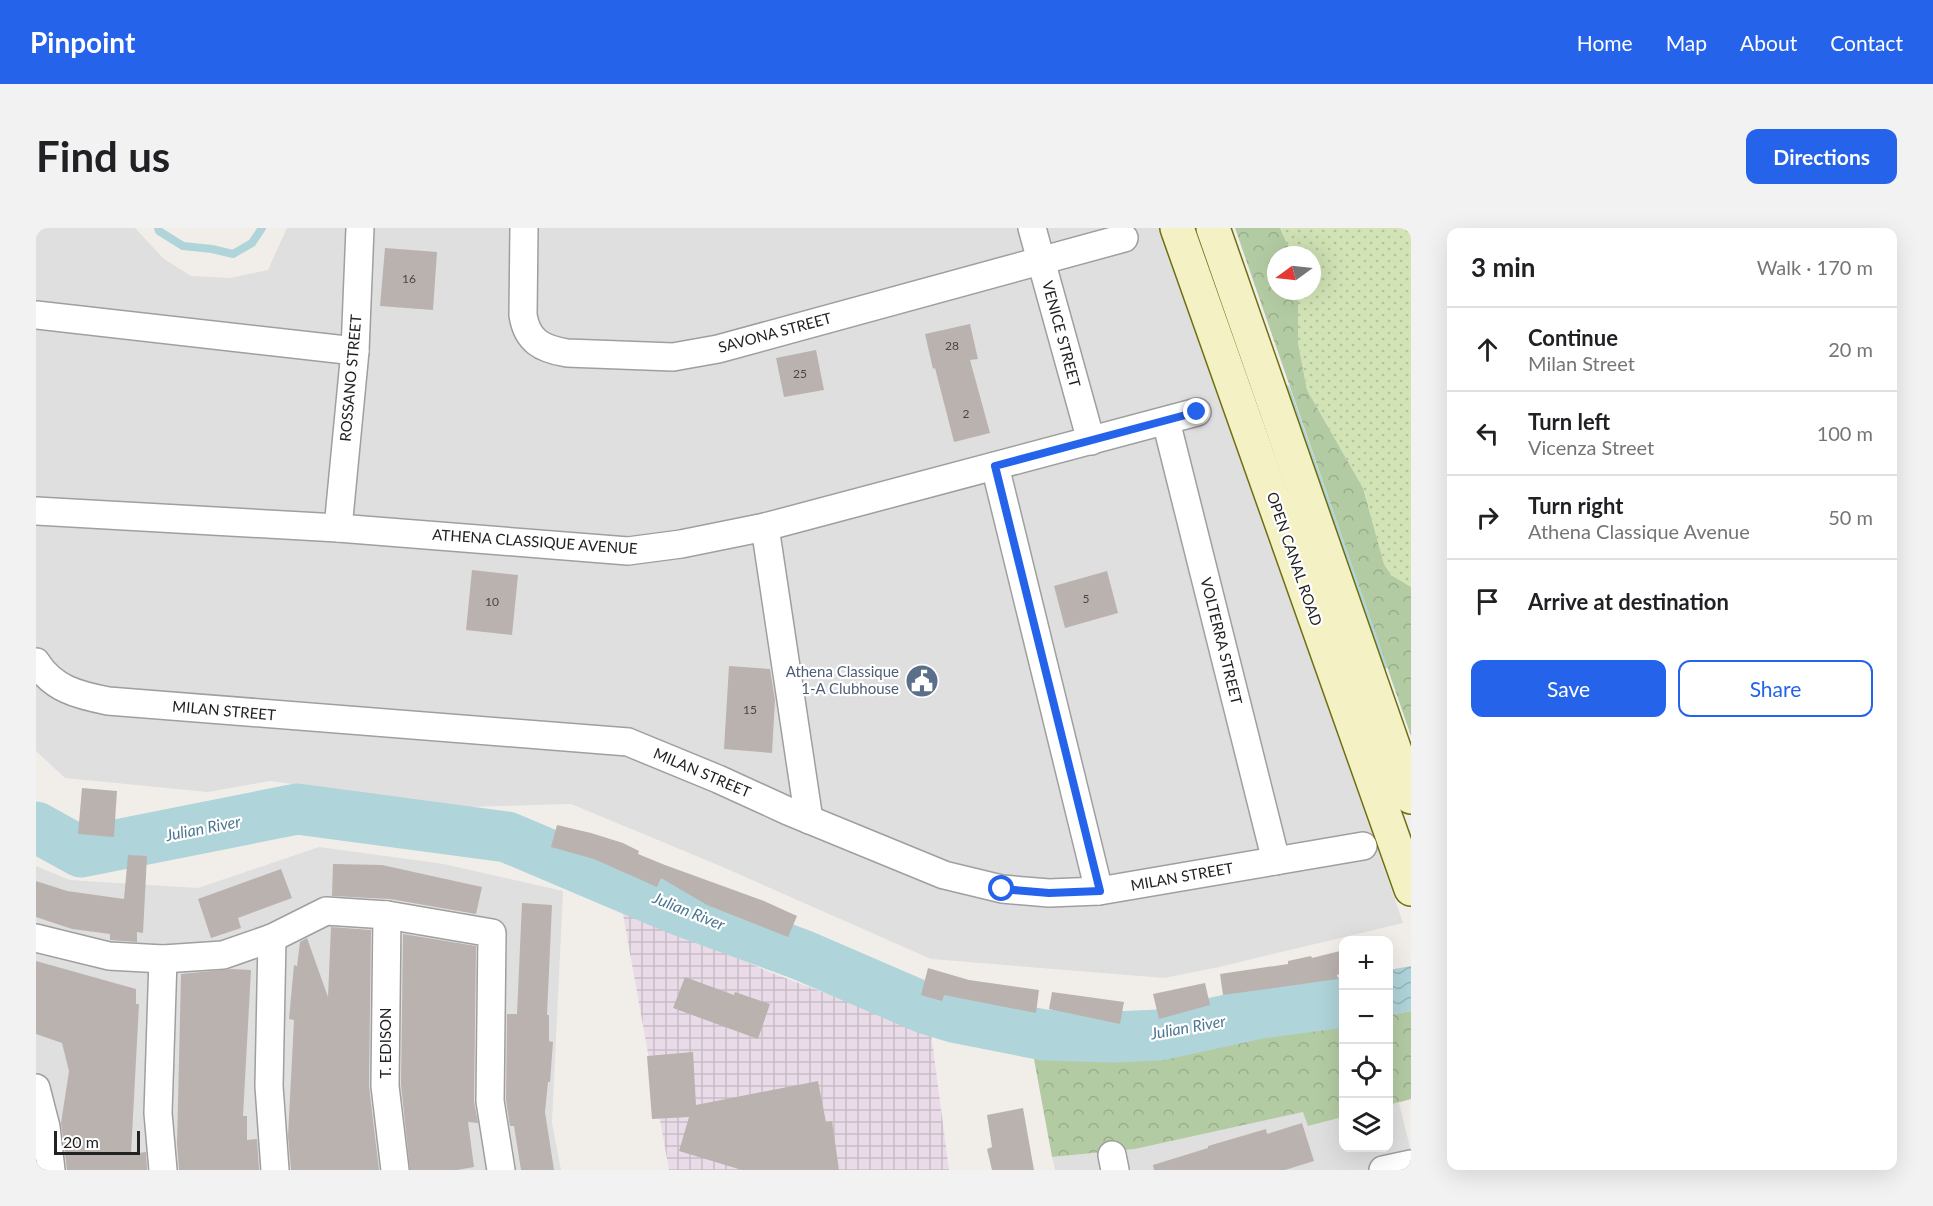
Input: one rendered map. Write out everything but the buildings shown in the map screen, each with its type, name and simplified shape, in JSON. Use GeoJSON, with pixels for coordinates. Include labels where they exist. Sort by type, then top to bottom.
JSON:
{"type":"FeatureCollection","features":[{"type":"Feature","properties":{"kind":"main road","name":"OPEN CANAL ROAD"},"geometry":{"type":"LineString","coordinates":[[1177,228],[1411,889]]}},
{"type":"Feature","properties":{"kind":"main road"},"geometry":{"type":"LineString","coordinates":[[1213,228],[1411,797]]}},
{"type":"Feature","properties":{"kind":"street","name":"ROSSANO STREET"},"geometry":{"type":"LineString","coordinates":[[338,528],[355,351],[360,228]]}},
{"type":"Feature","properties":{"kind":"street","name":"SAVONA STREET"},"geometry":{"type":"LineString","coordinates":[[524,228],[525,328],[531,338],[542,346],[567,353],[673,357],[694,354],[1124,238]]}},
{"type":"Feature","properties":{"kind":"street","name":"VENICE STREET"},"geometry":{"type":"LineString","coordinates":[[1032,228],[1090,441]]}},
{"type":"Feature","properties":{"kind":"street"},"geometry":{"type":"LineString","coordinates":[[36,315],[355,351]]}},
{"type":"Feature","properties":{"kind":"street","name":"ATHENA CLASSIQUE AVENUE"},"geometry":{"type":"LineString","coordinates":[[36,511],[338,528],[628,551],[681,544],[765,527],[1197,412]]}},
{"type":"Feature","properties":{"kind":"street","name":"VOLTERRA STREET"},"geometry":{"type":"LineString","coordinates":[[1166,421],[1276,861]]}},
{"type":"Feature","properties":{"kind":"street"},"geometry":{"type":"LineString","coordinates":[[995,466],[1100,891]]}},
{"type":"Feature","properties":{"kind":"street"},"geometry":{"type":"LineString","coordinates":[[765,527],[809,820]]}},
{"type":"Feature","properties":{"kind":"street","name":"MILAN STREET"},"geometry":{"type":"LineString","coordinates":[[36,662],[57,686],[78,695],[108,701],[628,742],[944,875],[1002,889],[1049,893],[1100,891],[1363,846]]}},
{"type":"Feature","properties":{"kind":"street"},"geometry":{"type":"LineString","coordinates":[[36,938],[109,956],[163,959],[223,955],[272,938],[326,911],[387,915],[492,933],[490,1101],[501,1170]]}},
{"type":"Feature","properties":{"kind":"street","name":"T. EDISON"},"geometry":{"type":"LineString","coordinates":[[387,915],[386,1086],[395,1170]]}},
{"type":"Feature","properties":{"kind":"street"},"geometry":{"type":"LineString","coordinates":[[272,938],[269,1086],[275,1170]]}},
{"type":"Feature","properties":{"kind":"street"},"geometry":{"type":"LineString","coordinates":[[163,959],[158,1113],[163,1170]]}},
{"type":"Feature","properties":{"kind":"street"},"geometry":{"type":"LineString","coordinates":[[36,1088],[46,1127],[51,1170]]}},
{"type":"Feature","properties":{"kind":"shaded area"},"geometry":{"type":"Polygon","coordinates":[[[36,228],[135,228],[164,259],[191,276],[230,278],[268,270],[287,228],[1162,228],[1403,923],[1164,978],[931,959],[718,865],[571,804],[469,807],[270,781],[208,792],[65,778],[36,751],[36,228]]]}},
{"type":"Feature","properties":{"kind":"shaded area"},"geometry":{"type":"Polygon","coordinates":[[[319,847],[444,864],[563,891],[552,1123],[561,1170],[36,1170],[36,866],[70,880],[198,888],[319,847]]]}},
{"type":"Feature","properties":{"kind":"shaded area"},"geometry":{"type":"Polygon","coordinates":[[[622,909],[772,973],[931,1033],[949,1170],[669,1170],[622,909]]]}},
{"type":"Feature","properties":{"kind":"shaded area"},"geometry":{"type":"Polygon","coordinates":[[[1399,1103],[1411,1151],[1409,1170],[1055,1170],[1052,1157],[1135,1149],[1304,1111],[1308,1126],[1339,1118],[1339,1152],[1393,1152],[1393,1104],[1399,1103]]]}},
{"type":"Feature","properties":{"kind":"green space"},"geometry":{"type":"Polygon","coordinates":[[[1235,228],[1280,228],[1288,246],[1267,246],[1267,300],[1298,300],[1298,343],[1307,390],[1363,488],[1384,564],[1391,575],[1411,587],[1411,736],[1235,228]]]}},
{"type":"Feature","properties":{"kind":"green space"},"geometry":{"type":"Polygon","coordinates":[[[1280,228],[1411,228],[1411,587],[1391,575],[1384,564],[1363,488],[1307,390],[1298,343],[1298,300],[1321,300],[1321,246],[1288,246],[1280,228]]]}},
{"type":"Feature","properties":{"kind":"green space"},"geometry":{"type":"Polygon","coordinates":[[[1411,1011],[1411,1099],[1393,1104],[1393,1044],[1393,1014],[1411,1011]]]}},
{"type":"Feature","properties":{"kind":"green space"},"geometry":{"type":"Polygon","coordinates":[[[1339,1024],[1339,1118],[1308,1126],[1303,1112],[1135,1149],[1052,1157],[1034,1059],[1157,1053],[1288,1030],[1339,1024]]]}},
{"type":"Feature","properties":{"kind":"water"},"geometry":{"type":"Polygon","coordinates":[[[1411,966],[1411,1011],[1393,1014],[1393,969],[1411,966]]]}},
{"type":"Feature","properties":{"kind":"water"},"geometry":{"type":"Polygon","coordinates":[[[1339,981],[1339,1024],[1233,1039],[1223,1005],[1339,981]]]}},
{"type":"Feature","properties":{"kind":"waterway"},"geometry":{"type":"LineString","coordinates":[[158,228],[159,231],[183,246],[233,254],[252,243],[262,228]]}},
{"type":"Feature","properties":{"kind":"waterway"},"geometry":{"type":"LineString","coordinates":[[1286,389],[1383,666]]}},
{"type":"Feature","properties":{"kind":"waterway","name":"Julian River"},"geometry":{"type":"LineString","coordinates":[[36,827],[81,852],[297,809],[507,837],[677,909],[802,955],[927,1009],[953,1017],[1044,1035],[1114,1037],[1159,1035],[1260,1013],[1339,1003]]}},
{"type":"Feature","properties":{"kind":"place","name":"Athena Classique 1-A Clubhouse"},"geometry":{"type":"Point","coordinates":[922,681]}},
{"type":"Feature","properties":{"kind":"route"},"geometry":{"type":"LineString","coordinates":[[1002,889],[1049,893],[1100,891],[995,466],[1197,412]]}}]}
